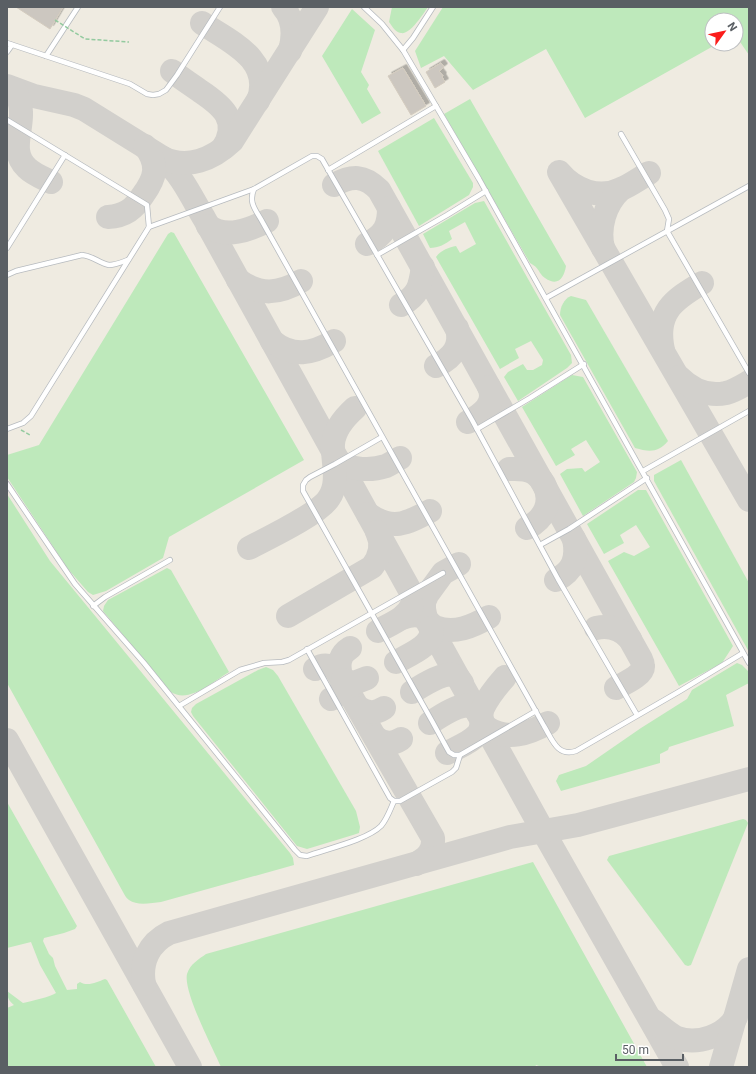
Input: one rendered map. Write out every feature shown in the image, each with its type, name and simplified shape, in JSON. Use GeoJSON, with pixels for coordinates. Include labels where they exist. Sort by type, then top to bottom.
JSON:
{"type":"FeatureCollection","features":[{"type":"Feature","properties":{"kind":"lane"},"geometry":{"type":"LineString","coordinates":[[46,56],[78,7]]}},
{"type":"Feature","properties":{"kind":"lane"},"geometry":{"type":"LineString","coordinates":[[7,52],[10,44],[130,84],[147,94],[159,94],[166,90],[177,75],[220,7]]}},
{"type":"Feature","properties":{"kind":"lane"},"geometry":{"type":"LineString","coordinates":[[364,7],[382,24],[403,50],[486,191],[584,364],[749,663]]}},
{"type":"Feature","properties":{"kind":"lane"},"geometry":{"type":"LineString","coordinates":[[403,50],[434,7]]}},
{"type":"Feature","properties":{"kind":"lane"},"geometry":{"type":"LineString","coordinates":[[328,170],[436,106]]}},
{"type":"Feature","properties":{"kind":"lane"},"geometry":{"type":"LineString","coordinates":[[7,120],[146,205],[148,227],[31,416],[23,423],[7,429]]}},
{"type":"Feature","properties":{"kind":"lane"},"geometry":{"type":"LineString","coordinates":[[621,134],[665,210],[669,220],[667,231],[749,373]]}},
{"type":"Feature","properties":{"kind":"lane"},"geometry":{"type":"LineString","coordinates":[[7,248],[65,155]]}},
{"type":"Feature","properties":{"kind":"lane"},"geometry":{"type":"LineString","coordinates":[[148,227],[254,189],[312,156],[317,156],[322,159],[477,429],[588,633],[636,715]]}},
{"type":"Feature","properties":{"kind":"lane"},"geometry":{"type":"LineString","coordinates":[[546,298],[749,186]]}},
{"type":"Feature","properties":{"kind":"lane"},"geometry":{"type":"LineString","coordinates":[[254,189],[251,198],[252,204],[556,746],[562,751],[569,753],[576,750],[680,691],[743,653]]}},
{"type":"Feature","properties":{"kind":"lane"},"geometry":{"type":"LineString","coordinates":[[377,255],[486,191]]}},
{"type":"Feature","properties":{"kind":"lane"},"geometry":{"type":"LineString","coordinates":[[7,275],[16,271],[82,255],[110,265],[128,260]]}},
{"type":"Feature","properties":{"kind":"lane"},"geometry":{"type":"LineString","coordinates":[[477,429],[584,364]]}},
{"type":"Feature","properties":{"kind":"lane"},"geometry":{"type":"LineString","coordinates":[[643,472],[749,411]]}},
{"type":"Feature","properties":{"kind":"lane"},"geometry":{"type":"LineString","coordinates":[[382,436],[310,477],[303,485],[303,491],[449,752],[454,755],[460,755],[536,711]]}},
{"type":"Feature","properties":{"kind":"lane"},"geometry":{"type":"LineString","coordinates":[[540,545],[569,529],[647,478]]}},
{"type":"Feature","properties":{"kind":"lane"},"geometry":{"type":"LineString","coordinates":[[7,484],[68,576],[144,663],[294,850],[300,855],[306,856],[367,836],[380,826],[387,817],[394,801]]}},
{"type":"Feature","properties":{"kind":"lane"},"geometry":{"type":"LineString","coordinates":[[93,606],[105,597],[170,560]]}},
{"type":"Feature","properties":{"kind":"lane"},"geometry":{"type":"LineString","coordinates":[[179,706],[240,670],[264,663],[282,662],[372,614],[443,573]]}},
{"type":"Feature","properties":{"kind":"lane"},"geometry":{"type":"LineString","coordinates":[[307,649],[390,798],[394,801],[400,801],[452,772],[456,768],[460,755]]}},
{"type":"Feature","properties":{"kind":"path"},"geometry":{"type":"LineString","coordinates":[[55,20],[85,39],[128,42]]}},
{"type":"Feature","properties":{"kind":"green space"},"geometry":{"type":"Polygon","coordinates":[[[392,7],[428,7],[420,19],[408,31],[401,33],[395,30],[389,22],[392,7]]]}},
{"type":"Feature","properties":{"kind":"green space"},"geometry":{"type":"Polygon","coordinates":[[[443,7],[749,7],[749,55],[744,48],[744,12],[704,12],[704,51],[585,118],[546,49],[473,90],[444,56],[421,68],[415,51],[443,7]]]}},
{"type":"Feature","properties":{"kind":"green space"},"geometry":{"type":"Polygon","coordinates":[[[352,9],[375,30],[361,72],[369,85],[367,89],[381,113],[362,124],[322,56],[352,9]]]}},
{"type":"Feature","properties":{"kind":"green space"},"geometry":{"type":"Polygon","coordinates":[[[470,99],[566,266],[564,274],[560,280],[553,282],[550,281],[530,263],[444,114],[470,99]]]}},
{"type":"Feature","properties":{"kind":"green space"},"geometry":{"type":"Polygon","coordinates":[[[434,118],[473,183],[473,187],[469,195],[419,226],[378,151],[434,118]]]}},
{"type":"Feature","properties":{"kind":"green space"},"geometry":{"type":"Polygon","coordinates":[[[484,201],[571,355],[572,363],[567,368],[518,401],[504,377],[508,372],[523,364],[527,370],[533,370],[542,365],[543,360],[531,341],[515,349],[519,358],[500,369],[436,257],[442,251],[450,247],[456,246],[460,253],[476,244],[465,222],[449,231],[452,239],[445,244],[433,248],[430,248],[423,234],[475,203],[484,201]]]}},
{"type":"Feature","properties":{"kind":"green space"},"geometry":{"type":"Polygon","coordinates":[[[171,232],[174,233],[304,460],[169,537],[163,558],[106,591],[93,595],[88,592],[68,569],[7,477],[7,455],[39,445],[168,234],[171,232]]]}},
{"type":"Feature","properties":{"kind":"green space"},"geometry":{"type":"Polygon","coordinates":[[[571,296],[586,300],[668,441],[661,448],[649,451],[635,448],[560,315],[563,304],[566,299],[571,296]]]}},
{"type":"Feature","properties":{"kind":"green space"},"geometry":{"type":"Polygon","coordinates":[[[572,375],[583,377],[637,472],[634,482],[583,516],[560,474],[567,469],[582,468],[585,472],[600,462],[586,440],[571,449],[575,455],[556,466],[522,407],[572,375]]]}},
{"type":"Feature","properties":{"kind":"green space"},"geometry":{"type":"Polygon","coordinates":[[[681,460],[749,583],[749,652],[654,481],[654,475],[681,460]]]}},
{"type":"Feature","properties":{"kind":"green space"},"geometry":{"type":"Polygon","coordinates":[[[638,490],[646,490],[733,646],[722,663],[679,686],[608,561],[624,552],[634,556],[650,547],[636,525],[620,535],[624,543],[604,554],[587,524],[638,490]]]}},
{"type":"Feature","properties":{"kind":"green space"},"geometry":{"type":"Polygon","coordinates":[[[7,494],[50,561],[290,853],[293,858],[294,865],[161,902],[144,904],[136,903],[132,902],[126,897],[7,683],[7,494]]]}},
{"type":"Feature","properties":{"kind":"green space"},"geometry":{"type":"Polygon","coordinates":[[[167,568],[171,570],[229,672],[201,690],[186,695],[178,695],[171,692],[103,611],[108,600],[167,568]]]}},
{"type":"Feature","properties":{"kind":"green space"},"geometry":{"type":"Polygon","coordinates":[[[737,663],[742,665],[748,671],[749,683],[726,695],[734,726],[669,747],[668,750],[660,754],[660,763],[561,791],[556,781],[559,775],[586,766],[641,728],[687,699],[692,690],[737,663]]]}},
{"type":"Feature","properties":{"kind":"green space"},"geometry":{"type":"Polygon","coordinates":[[[266,667],[273,670],[278,676],[356,811],[360,827],[359,833],[307,849],[297,846],[193,716],[191,712],[192,708],[196,704],[266,667]]]}},
{"type":"Feature","properties":{"kind":"green space"},"geometry":{"type":"Polygon","coordinates":[[[7,802],[77,926],[75,929],[64,933],[44,938],[43,941],[49,954],[53,958],[55,966],[67,990],[77,989],[77,984],[80,982],[89,984],[105,979],[107,980],[156,1067],[7,1067],[7,1008],[14,1005],[7,995],[7,991],[23,1003],[56,993],[40,965],[31,942],[7,948],[7,802]]]}},
{"type":"Feature","properties":{"kind":"green space"},"geometry":{"type":"Polygon","coordinates":[[[743,819],[748,823],[691,965],[685,965],[607,860],[609,856],[743,819]]]}},
{"type":"Feature","properties":{"kind":"green space"},"geometry":{"type":"Polygon","coordinates":[[[533,862],[647,1067],[542,1067],[536,1065],[535,1067],[221,1067],[194,1006],[187,982],[187,974],[190,967],[206,954],[533,862]]]}},
{"type":"Feature","properties":{"kind":"building"},"geometry":{"type":"Polygon","coordinates":[[[16,7],[63,7],[50,29],[16,7]]]}},
{"type":"Feature","properties":{"kind":"building"},"geometry":{"type":"Polygon","coordinates":[[[441,63],[444,67],[439,71],[445,82],[435,88],[426,72],[441,63]]]}},
{"type":"Feature","properties":{"kind":"building"},"geometry":{"type":"Polygon","coordinates":[[[403,68],[426,106],[411,115],[388,76],[403,68]]]}},
{"type":"Feature","properties":{"kind":"taxiway"},"geometry":{"type":"LineString","coordinates":[[283,7],[287,12],[292,28],[290,51]]}},
{"type":"Feature","properties":{"kind":"taxiway"},"geometry":{"type":"LineString","coordinates":[[163,158],[181,163],[199,161],[217,153],[232,141],[317,7]]}},
{"type":"Feature","properties":{"kind":"taxiway"},"geometry":{"type":"LineString","coordinates":[[202,23],[236,45],[246,53],[254,63],[260,74],[261,87],[258,101]]}},
{"type":"Feature","properties":{"kind":"taxiway"},"geometry":{"type":"LineString","coordinates":[[172,71],[215,102],[226,114],[230,129],[228,138],[223,148]]}},
{"type":"Feature","properties":{"kind":"taxiway"},"geometry":{"type":"LineString","coordinates":[[7,86],[34,96],[74,105],[84,109],[163,158],[181,179],[543,831],[677,1067]]}},
{"type":"Feature","properties":{"kind":"taxiway"},"geometry":{"type":"LineString","coordinates":[[14,89],[21,109],[18,142],[19,155],[22,162],[29,170],[51,182]]}},
{"type":"Feature","properties":{"kind":"taxiway"},"geometry":{"type":"LineString","coordinates":[[108,217],[119,215],[132,208],[140,200],[151,182],[154,165],[145,146]]}},
{"type":"Feature","properties":{"kind":"taxiway"},"geometry":{"type":"LineString","coordinates":[[649,173],[625,187],[604,194],[579,188],[572,184],[559,172],[749,500]]}},
{"type":"Feature","properties":{"kind":"taxiway"},"geometry":{"type":"LineString","coordinates":[[334,185],[352,178],[368,181],[379,190],[406,238],[643,663],[642,669],[637,676],[616,688]]}},
{"type":"Feature","properties":{"kind":"taxiway"},"geometry":{"type":"LineString","coordinates":[[603,248],[601,232],[604,217],[610,202],[620,190]]}},
{"type":"Feature","properties":{"kind":"taxiway"},"geometry":{"type":"LineString","coordinates":[[367,244],[378,237],[384,230],[387,225],[389,208]]}},
{"type":"Feature","properties":{"kind":"taxiway"},"geometry":{"type":"LineString","coordinates":[[208,226],[215,230],[230,233],[245,230],[267,221]]}},
{"type":"Feature","properties":{"kind":"taxiway"},"geometry":{"type":"LineString","coordinates":[[401,305],[412,298],[418,289],[423,267]]}},
{"type":"Feature","properties":{"kind":"taxiway"},"geometry":{"type":"LineString","coordinates":[[238,280],[254,289],[262,291],[277,291],[285,289],[301,281]]}},
{"type":"Feature","properties":{"kind":"taxiway"},"geometry":{"type":"LineString","coordinates":[[663,350],[661,337],[664,317],[675,302],[702,283]]}},
{"type":"Feature","properties":{"kind":"taxiway"},"geometry":{"type":"LineString","coordinates":[[436,366],[447,359],[457,346],[457,328]]}},
{"type":"Feature","properties":{"kind":"taxiway"},"geometry":{"type":"LineString","coordinates":[[272,341],[287,350],[295,352],[318,349],[334,341]]}},
{"type":"Feature","properties":{"kind":"taxiway"},"geometry":{"type":"LineString","coordinates":[[679,377],[694,388],[713,394],[726,393],[749,382]]}},
{"type":"Feature","properties":{"kind":"taxiway"},"geometry":{"type":"LineString","coordinates":[[468,422],[478,416],[489,404],[491,399],[489,387]]}},
{"type":"Feature","properties":{"kind":"taxiway"},"geometry":{"type":"LineString","coordinates":[[249,548],[304,518],[315,511],[329,498],[335,478],[333,451],[335,434],[347,415],[355,408]]}},
{"type":"Feature","properties":{"kind":"taxiway"},"geometry":{"type":"LineString","coordinates":[[339,462],[350,467],[368,469],[386,466],[400,458]]}},
{"type":"Feature","properties":{"kind":"taxiway"},"geometry":{"type":"LineString","coordinates":[[509,469],[531,471],[539,476],[547,491],[548,498],[545,510],[538,520],[527,528]]}},
{"type":"Feature","properties":{"kind":"taxiway"},"geometry":{"type":"LineString","coordinates":[[368,514],[384,523],[399,524],[430,511]]}},
{"type":"Feature","properties":{"kind":"taxiway"},"geometry":{"type":"LineString","coordinates":[[288,616],[372,567],[379,555],[380,550],[380,541],[377,532]]}},
{"type":"Feature","properties":{"kind":"taxiway"},"geometry":{"type":"LineString","coordinates":[[556,580],[567,573],[573,564],[575,558],[574,539]]}},
{"type":"Feature","properties":{"kind":"taxiway"},"geometry":{"type":"LineString","coordinates":[[426,619],[424,602],[427,595],[443,573],[459,564]]}},
{"type":"Feature","properties":{"kind":"taxiway"},"geometry":{"type":"LineString","coordinates":[[378,631],[402,618],[412,605]]}},
{"type":"Feature","properties":{"kind":"taxiway"},"geometry":{"type":"LineString","coordinates":[[402,618],[417,615],[423,617],[435,627],[456,630],[470,626],[489,617]]}},
{"type":"Feature","properties":{"kind":"taxiway"},"geometry":{"type":"LineString","coordinates":[[596,628],[606,627],[619,630],[630,639]]}},
{"type":"Feature","properties":{"kind":"taxiway"},"geometry":{"type":"LineString","coordinates":[[396,662],[425,645],[429,640],[431,628]]}},
{"type":"Feature","properties":{"kind":"taxiway"},"geometry":{"type":"LineString","coordinates":[[341,676],[340,660],[350,648]]}},
{"type":"Feature","properties":{"kind":"taxiway"},"geometry":{"type":"LineString","coordinates":[[315,669],[326,665],[336,670],[433,838],[433,843],[429,854],[416,864]]}},
{"type":"Feature","properties":{"kind":"taxiway"},"geometry":{"type":"LineString","coordinates":[[412,692],[432,680],[449,675],[456,676],[462,683]]}},
{"type":"Feature","properties":{"kind":"taxiway"},"geometry":{"type":"LineString","coordinates":[[447,753],[471,740],[479,732],[481,729],[483,708],[490,696],[505,677]]}},
{"type":"Feature","properties":{"kind":"taxiway"},"geometry":{"type":"LineString","coordinates":[[331,699],[340,692],[343,680],[354,683],[367,678]]}},
{"type":"Feature","properties":{"kind":"taxiway"},"geometry":{"type":"LineString","coordinates":[[430,723],[451,710],[462,706],[473,708],[479,714]]}},
{"type":"Feature","properties":{"kind":"taxiway"},"geometry":{"type":"LineString","coordinates":[[359,708],[372,712],[384,708]]}},
{"type":"Feature","properties":{"kind":"taxiway"},"geometry":{"type":"LineString","coordinates":[[487,728],[495,732],[510,735],[525,733],[548,723]]}},
{"type":"Feature","properties":{"kind":"taxiway"},"geometry":{"type":"LineString","coordinates":[[375,737],[388,743],[401,739]]}},
{"type":"Feature","properties":{"kind":"taxiway"},"geometry":{"type":"LineString","coordinates":[[7,740],[190,1067]]}},
{"type":"Feature","properties":{"kind":"taxiway"},"geometry":{"type":"LineString","coordinates":[[144,984],[143,968],[148,954],[156,942],[169,933],[510,837],[578,825],[749,779]]}},
{"type":"Feature","properties":{"kind":"taxiway"},"geometry":{"type":"LineString","coordinates":[[721,1067],[749,969]]}},
{"type":"Feature","properties":{"kind":"taxiway"},"geometry":{"type":"LineString","coordinates":[[654,1021],[677,1038],[694,1040],[718,1034],[731,1024],[736,1017]]}}]}
